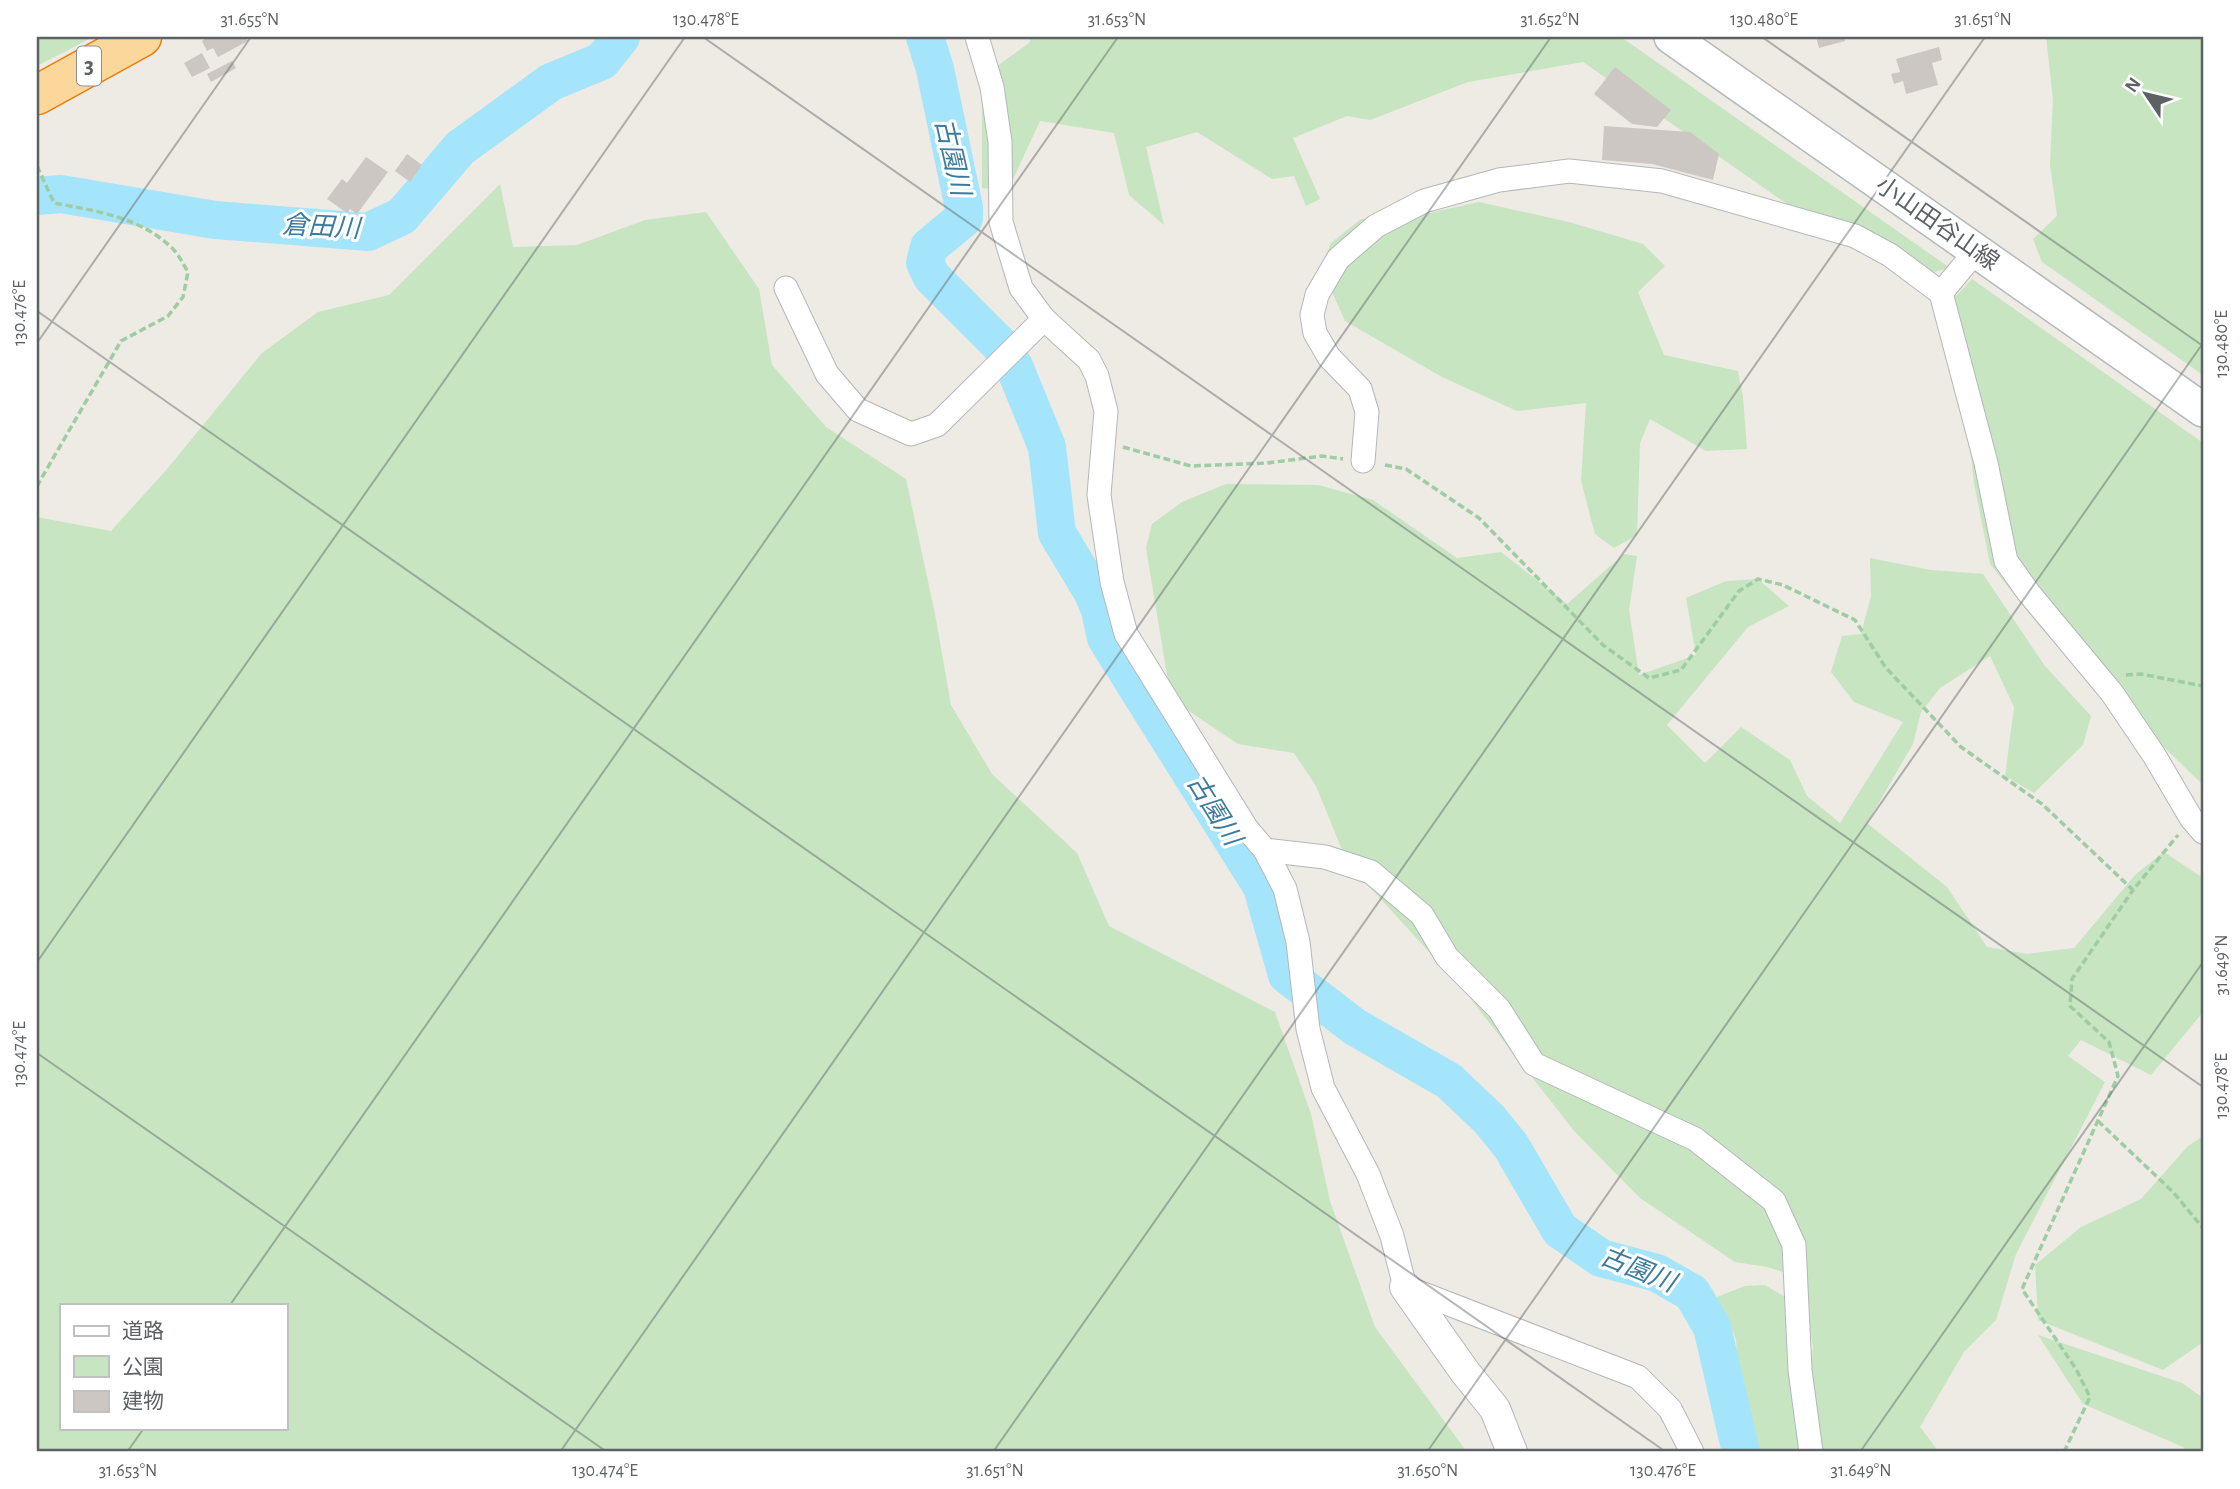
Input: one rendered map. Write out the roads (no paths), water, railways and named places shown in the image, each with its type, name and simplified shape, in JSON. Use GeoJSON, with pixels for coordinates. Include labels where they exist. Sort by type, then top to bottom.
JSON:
{"type":"FeatureCollection","features":[{"type":"Feature","properties":{"kind":"highway","name":"3"},"geometry":{"type":"LineString","coordinates":[[37,95],[142,37]]}},
{"type":"Feature","properties":{"kind":"main road","name":"小山田谷山線"},"geometry":{"type":"LineString","coordinates":[[1671,37],[2203,410]]}},
{"type":"Feature","properties":{"kind":"street"},"geometry":{"type":"LineString","coordinates":[[977,37],[992,87],[1000,142],[1001,222],[1021,288],[1044,319],[1079,348],[1093,368],[1107,411],[1098,495],[1114,592],[1126,634],[1247,829],[1265,850],[1285,890],[1298,942],[1308,1029],[1323,1088],[1368,1174],[1392,1236],[1405,1287],[1465,1372],[1495,1409],[1512,1452]]}},
{"type":"Feature","properties":{"kind":"street"},"geometry":{"type":"LineString","coordinates":[[1363,461],[1367,412],[1360,389],[1329,357],[1315,333],[1311,315],[1317,295],[1338,259],[1376,226],[1424,201],[1499,180],[1569,171],[1662,181],[1855,236],[1890,255],[1941,293],[1986,463],[2006,561],[2097,676],[2154,755],[2197,825]]}},
{"type":"Feature","properties":{"kind":"street"},"geometry":{"type":"LineString","coordinates":[[1941,293],[1976,251]]}},
{"type":"Feature","properties":{"kind":"street"},"geometry":{"type":"LineString","coordinates":[[786,288],[827,374],[858,410],[911,434],[937,425],[1044,319]]}},
{"type":"Feature","properties":{"kind":"street"},"geometry":{"type":"LineString","coordinates":[[1265,850],[1325,857],[1371,872],[1422,915],[1447,957],[1499,1009],[1534,1064],[1695,1139],[1774,1201],[1794,1245],[1800,1370],[1811,1452]]}},
{"type":"Feature","properties":{"kind":"street"},"geometry":{"type":"LineString","coordinates":[[1405,1287],[1638,1377],[1670,1409],[1692,1452]]}},
{"type":"Feature","properties":{"kind":"waterway","name":"倉田川"},"geometry":{"type":"LineString","coordinates":[[37,196],[61,194],[215,220],[368,232],[402,216],[460,148],[551,82],[602,61],[621,37]]}},
{"type":"Feature","properties":{"kind":"waterway","name":"古園川"},"geometry":{"type":"LineString","coordinates":[[925,37],[935,69],[964,208],[964,218],[929,247],[925,263],[932,277],[999,344],[1014,366],[1047,447],[1057,533],[1093,593],[1106,638],[1262,887],[1287,975],[1355,1027],[1449,1081],[1489,1119],[1511,1146],[1560,1230],[1601,1258],[1657,1273],[1692,1293],[1712,1327],[1741,1452]]}}]}
